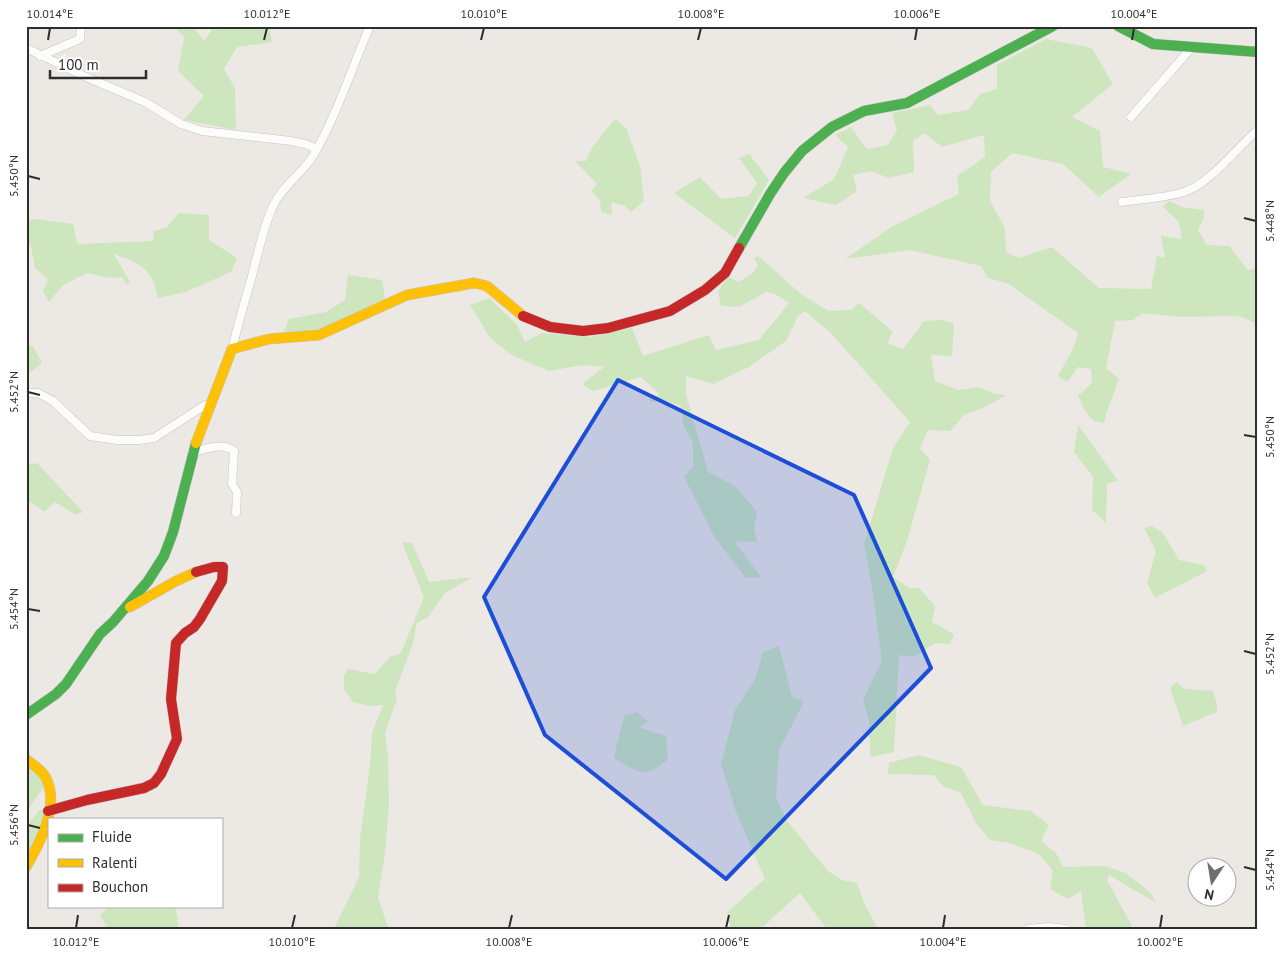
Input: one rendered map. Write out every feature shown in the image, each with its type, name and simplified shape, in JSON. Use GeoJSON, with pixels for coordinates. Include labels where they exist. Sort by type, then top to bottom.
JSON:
{"type":"FeatureCollection","features":[{"type":"Feature","properties":{"kind":"street"},"geometry":{"type":"LineString","coordinates":[[40,56],[80,39],[81,26]]}},
{"type":"Feature","properties":{"kind":"street"},"geometry":{"type":"LineString","coordinates":[[26,715],[56,694],[66,684],[100,634],[148,581],[168,548],[192,454],[232,350],[261,241],[273,206],[290,180],[311,160],[317,150],[341,100],[370,26]]}},
{"type":"Feature","properties":{"kind":"street"},"geometry":{"type":"LineString","coordinates":[[232,350],[269,340],[319,335],[407,295],[474,283],[487,286],[526,318],[550,327],[570,330],[608,328],[670,311],[705,290],[725,273],[784,173],[802,151],[832,127],[864,111],[907,102],[1053,26]]}},
{"type":"Feature","properties":{"kind":"street"},"geometry":{"type":"LineString","coordinates":[[1118,26],[1153,44],[1258,52]]}},
{"type":"Feature","properties":{"kind":"street"},"geometry":{"type":"LineString","coordinates":[[1131,117],[1192,47]]}},
{"type":"Feature","properties":{"kind":"street"},"geometry":{"type":"LineString","coordinates":[[26,48],[145,102],[188,127],[202,131],[298,142],[317,150]]}},
{"type":"Feature","properties":{"kind":"street"},"geometry":{"type":"LineString","coordinates":[[1122,202],[1184,192],[1200,184],[1221,167],[1258,130]]}},
{"type":"Feature","properties":{"kind":"street"},"geometry":{"type":"LineString","coordinates":[[26,393],[38,393],[53,401],[90,436],[117,440],[154,438],[199,409],[210,405]]}},
{"type":"Feature","properties":{"kind":"street"},"geometry":{"type":"LineString","coordinates":[[192,454],[217,446],[225,447],[234,452],[232,484],[237,492],[236,513]]}},
{"type":"Feature","properties":{"kind":"street"},"geometry":{"type":"LineString","coordinates":[[48,811],[87,800],[144,788],[154,783],[161,774],[177,739],[171,699],[176,643],[194,626],[220,587],[222,567],[214,567],[178,580],[121,611]]}},
{"type":"Feature","properties":{"kind":"street"},"geometry":{"type":"LineString","coordinates":[[26,759],[46,778],[50,797],[48,811],[36,850],[26,867]]}},
{"type":"Feature","properties":{"kind":"street"},"geometry":{"type":"LineString","coordinates":[[1028,929],[1066,929]]}},
{"type":"Feature","properties":{"kind":"highlighted area"},"geometry":{"type":"Polygon","coordinates":[[[618,380],[854,495],[931,668],[726,879],[545,735],[484,597],[618,380]]]}},
{"type":"Feature","properties":{"kind":"green space"},"geometry":{"type":"Polygon","coordinates":[[[174,26],[193,26],[204,41],[214,26],[269,26],[272,42],[237,47],[224,69],[235,88],[236,130],[184,120],[204,96],[178,71],[184,37],[174,26]]]}},
{"type":"Feature","properties":{"kind":"green space"},"geometry":{"type":"Polygon","coordinates":[[[1046,39],[1092,48],[1113,84],[1072,117],[1100,131],[1103,167],[1131,174],[1099,197],[1063,164],[1012,153],[991,172],[990,201],[1005,228],[1006,252],[1019,258],[1052,247],[1099,288],[1151,289],[1157,256],[1165,258],[1161,236],[1182,239],[1179,222],[1163,207],[1169,201],[1182,207],[1204,210],[1204,218],[1198,230],[1207,245],[1229,246],[1248,270],[1258,268],[1258,324],[1239,316],[1180,317],[1143,313],[1133,320],[1115,321],[1106,368],[1119,379],[1104,423],[1090,418],[1078,396],[1092,383],[1091,369],[1078,367],[1067,382],[1058,376],[1074,347],[1078,333],[1009,284],[988,278],[981,266],[910,250],[845,259],[893,226],[959,194],[957,176],[985,157],[984,135],[942,147],[924,133],[913,141],[914,172],[889,178],[870,171],[853,175],[857,191],[836,205],[803,198],[834,179],[848,147],[835,135],[851,127],[867,149],[888,145],[897,130],[892,113],[930,105],[938,115],[968,110],[980,94],[997,89],[997,65],[1046,39]]]}},
{"type":"Feature","properties":{"kind":"green space"},"geometry":{"type":"Polygon","coordinates":[[[615,119],[626,128],[640,166],[644,201],[631,212],[625,206],[611,202],[612,215],[601,212],[600,200],[591,191],[597,184],[575,161],[586,161],[593,146],[615,119]]]}},
{"type":"Feature","properties":{"kind":"green space"},"geometry":{"type":"Polygon","coordinates":[[[749,154],[769,180],[735,238],[674,193],[700,177],[721,199],[748,196],[757,183],[739,158],[749,154]]]}},
{"type":"Feature","properties":{"kind":"green space"},"geometry":{"type":"Polygon","coordinates":[[[179,213],[209,215],[209,240],[237,258],[231,272],[185,292],[158,298],[149,273],[144,268],[131,260],[114,254],[130,282],[127,285],[122,277],[110,278],[87,273],[63,285],[49,302],[43,291],[48,280],[35,268],[31,246],[26,241],[26,220],[37,219],[73,224],[77,244],[153,241],[154,231],[167,227],[179,213]]]}},
{"type":"Feature","properties":{"kind":"green space"},"geometry":{"type":"Polygon","coordinates":[[[758,256],[801,294],[829,311],[851,310],[859,303],[893,332],[887,343],[903,349],[924,321],[943,320],[954,324],[952,356],[931,355],[935,381],[958,390],[978,387],[995,394],[1007,395],[985,407],[964,415],[950,431],[928,430],[920,448],[930,460],[907,541],[893,577],[910,588],[919,588],[935,606],[932,622],[954,634],[950,644],[935,643],[914,657],[899,655],[894,752],[870,757],[869,721],[863,700],[882,661],[864,544],[893,448],[910,422],[830,332],[805,311],[798,316],[786,341],[749,367],[713,384],[686,376],[686,394],[708,472],[735,486],[757,512],[754,530],[758,542],[734,541],[761,577],[746,578],[715,538],[684,477],[693,466],[693,443],[683,424],[681,406],[666,401],[651,402],[648,398],[660,395],[641,377],[593,391],[582,384],[604,367],[583,365],[549,371],[512,355],[490,338],[470,305],[489,298],[517,325],[525,342],[542,333],[591,337],[632,328],[643,356],[709,335],[716,350],[759,340],[789,303],[775,294],[766,292],[739,307],[721,306],[718,291],[728,277],[739,282],[752,274],[758,266],[754,258],[758,256]]]}},
{"type":"Feature","properties":{"kind":"green space"},"geometry":{"type":"Polygon","coordinates":[[[348,275],[382,280],[385,299],[368,311],[313,333],[283,334],[289,319],[326,312],[345,300],[348,275]]]}},
{"type":"Feature","properties":{"kind":"green space"},"geometry":{"type":"Polygon","coordinates":[[[27,344],[33,346],[42,363],[31,372],[26,369],[27,344]]]}},
{"type":"Feature","properties":{"kind":"green space"},"geometry":{"type":"Polygon","coordinates":[[[1078,425],[1118,481],[1107,484],[1106,523],[1092,510],[1093,477],[1074,452],[1078,425]]]}},
{"type":"Feature","properties":{"kind":"green space"},"geometry":{"type":"Polygon","coordinates":[[[37,463],[83,512],[76,515],[55,502],[44,512],[26,499],[26,465],[37,463]]]}},
{"type":"Feature","properties":{"kind":"green space"},"geometry":{"type":"Polygon","coordinates":[[[1152,526],[1163,533],[1179,560],[1203,565],[1207,571],[1155,598],[1147,583],[1156,551],[1144,528],[1152,526]]]}},
{"type":"Feature","properties":{"kind":"green space"},"geometry":{"type":"Polygon","coordinates":[[[402,542],[412,543],[429,582],[473,577],[446,592],[428,617],[417,623],[413,643],[395,691],[397,699],[385,733],[388,755],[389,805],[385,853],[378,897],[387,925],[391,929],[334,929],[359,877],[360,839],[370,766],[372,733],[383,705],[369,706],[353,702],[344,689],[344,675],[348,669],[375,674],[390,657],[401,653],[424,597],[402,542]]]}},
{"type":"Feature","properties":{"kind":"green space"},"geometry":{"type":"Polygon","coordinates":[[[779,646],[792,696],[804,702],[779,750],[776,798],[787,821],[828,871],[842,880],[857,883],[865,905],[878,929],[827,929],[800,893],[760,929],[731,929],[727,912],[765,879],[736,812],[721,764],[735,710],[755,680],[763,652],[779,646]]]}},
{"type":"Feature","properties":{"kind":"green space"},"geometry":{"type":"Polygon","coordinates":[[[1176,682],[1185,689],[1213,691],[1217,712],[1183,726],[1170,688],[1176,682]]]}},
{"type":"Feature","properties":{"kind":"green space"},"geometry":{"type":"Polygon","coordinates":[[[637,712],[648,722],[638,727],[666,736],[668,759],[660,766],[647,772],[635,770],[614,757],[624,716],[637,712]]]}},
{"type":"Feature","properties":{"kind":"green space"},"geometry":{"type":"Polygon","coordinates":[[[918,755],[961,767],[983,805],[1031,811],[1049,825],[1041,841],[1056,853],[1063,867],[1104,866],[1126,873],[1151,893],[1156,903],[1109,875],[1107,880],[1132,926],[1128,929],[1086,929],[1081,891],[1068,899],[1050,889],[1053,871],[1039,854],[1010,843],[990,840],[977,825],[961,793],[943,786],[934,775],[888,774],[889,763],[918,755]]]}},
{"type":"Feature","properties":{"kind":"green space"},"geometry":{"type":"Polygon","coordinates":[[[26,765],[42,779],[44,787],[26,812],[26,765]]]}},
{"type":"Feature","properties":{"kind":"green space"},"geometry":{"type":"Polygon","coordinates":[[[40,809],[46,811],[26,863],[26,827],[40,809]]]}},
{"type":"Feature","properties":{"kind":"green space"},"geometry":{"type":"Polygon","coordinates":[[[108,908],[175,908],[179,929],[108,929],[100,915],[108,908]]]}},
{"type":"Feature","properties":{"kind":"traffic: fast"},"geometry":{"type":"LineString","coordinates":[[739,248],[784,173],[802,151],[832,127],[864,111],[907,103],[1053,26]]}},
{"type":"Feature","properties":{"kind":"traffic: fast"},"geometry":{"type":"LineString","coordinates":[[1118,26],[1153,44],[1258,52]]}},
{"type":"Feature","properties":{"kind":"traffic: fast"},"geometry":{"type":"LineString","coordinates":[[26,715],[56,694],[66,684],[100,634],[113,622],[148,581],[164,556],[173,532],[196,443]]}},
{"type":"Feature","properties":{"kind":"traffic: slow"},"geometry":{"type":"LineString","coordinates":[[196,443],[232,349],[269,339],[319,335],[407,295],[474,283],[487,286],[523,316]]}},
{"type":"Feature","properties":{"kind":"traffic: slow"},"geometry":{"type":"LineString","coordinates":[[130,607],[196,572]]}},
{"type":"Feature","properties":{"kind":"traffic: slow"},"geometry":{"type":"LineString","coordinates":[[26,759],[40,770],[46,778],[51,800],[50,812],[42,836],[26,867]]}},
{"type":"Feature","properties":{"kind":"traffic: jam"},"geometry":{"type":"LineString","coordinates":[[523,316],[550,327],[583,331],[608,328],[670,311],[705,290],[725,273],[739,248]]}},
{"type":"Feature","properties":{"kind":"traffic: jam"},"geometry":{"type":"LineString","coordinates":[[48,811],[87,800],[144,788],[154,783],[161,774],[177,739],[171,699],[176,643],[200,619],[222,581],[223,567],[214,567],[196,572]]}}]}
